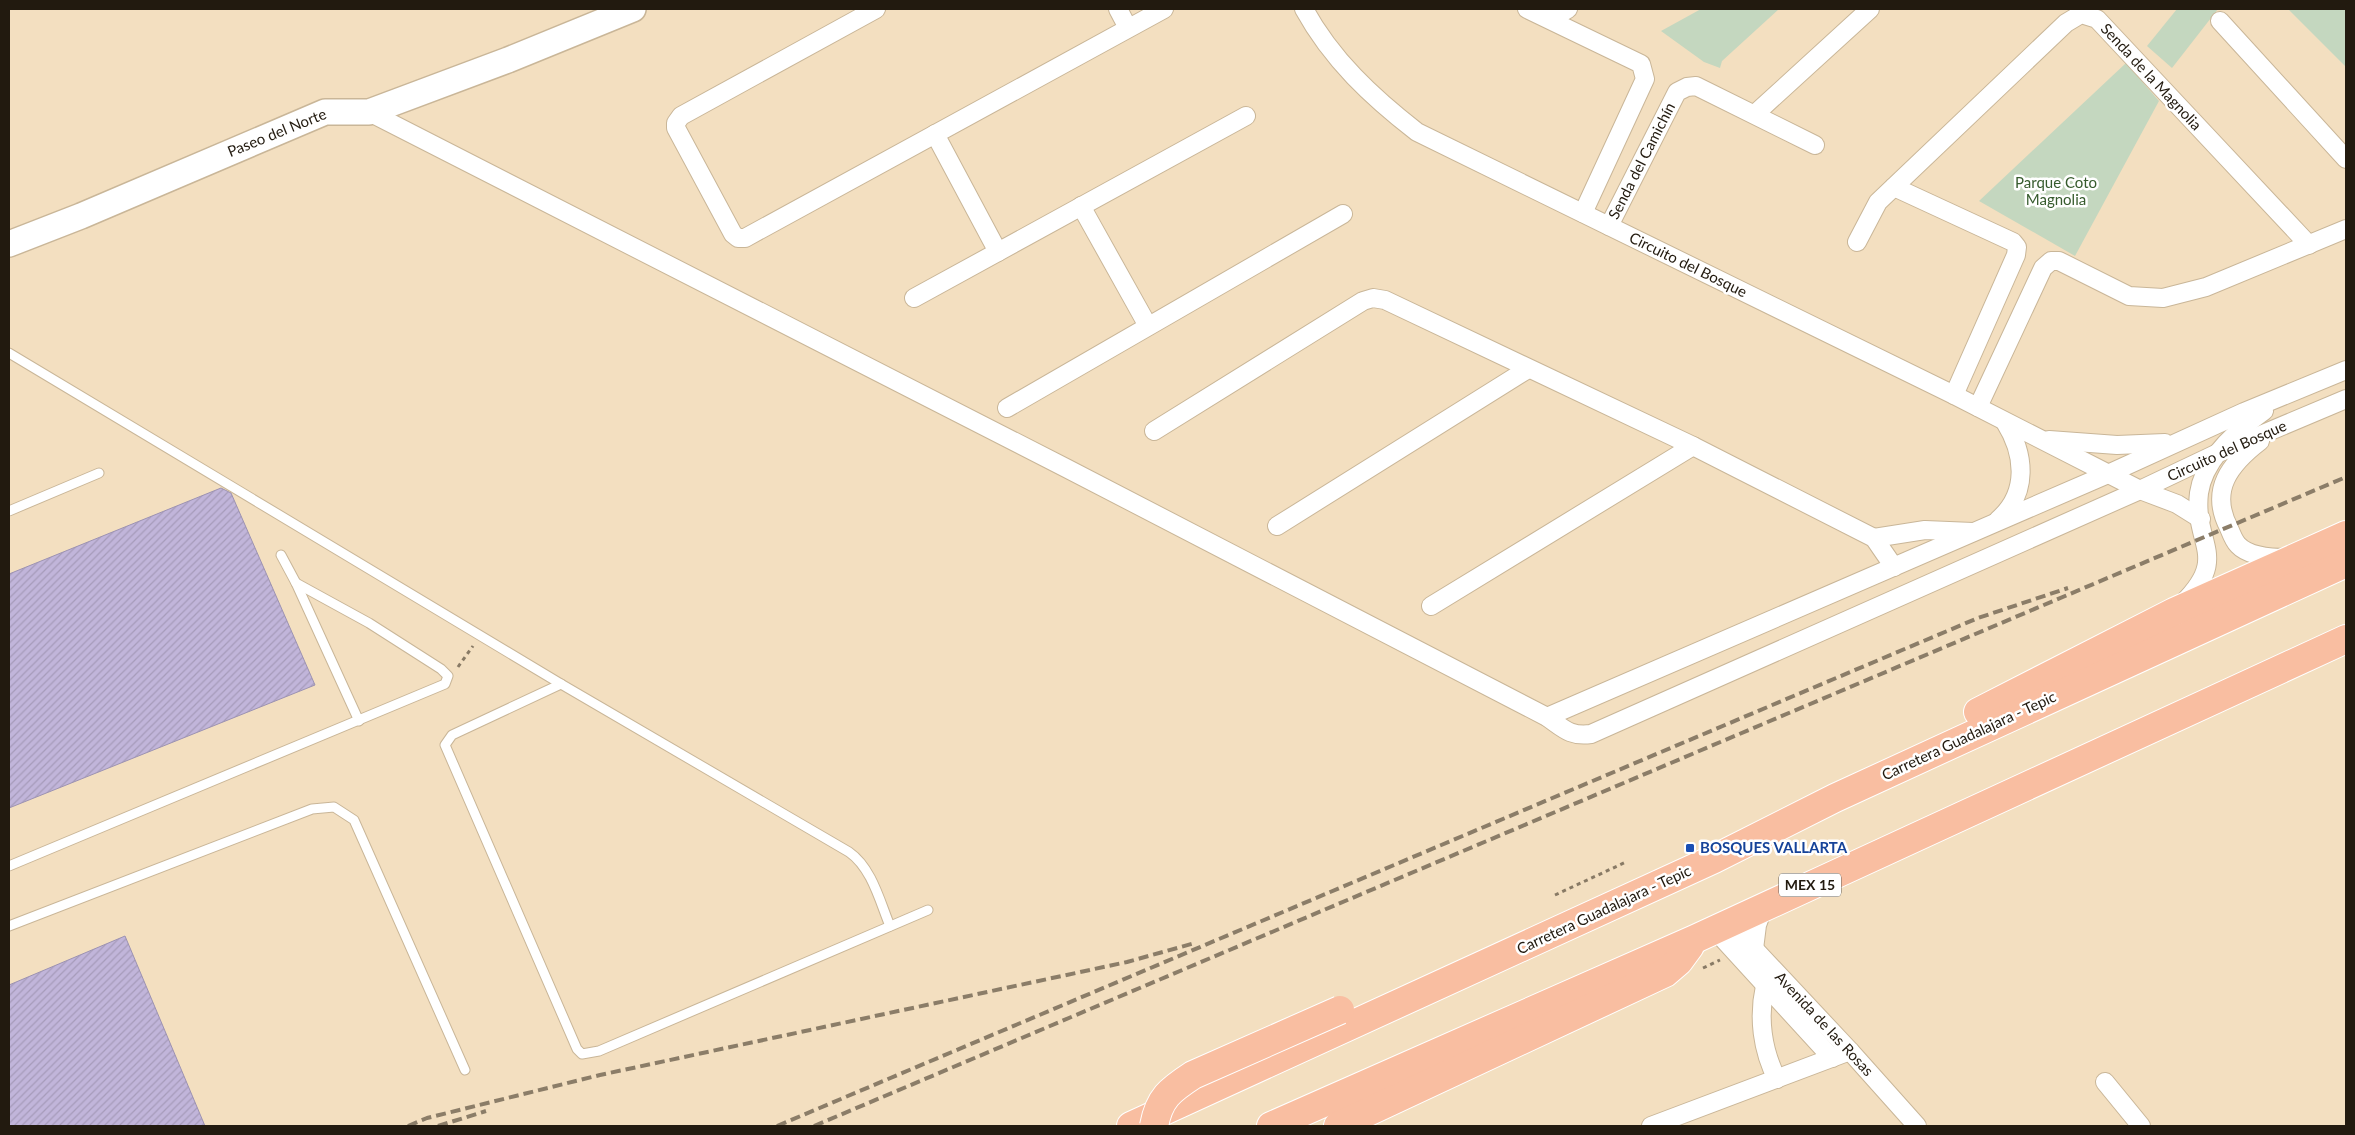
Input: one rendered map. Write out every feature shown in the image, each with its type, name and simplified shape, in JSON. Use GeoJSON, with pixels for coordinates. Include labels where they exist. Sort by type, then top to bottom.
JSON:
{"type":"FeatureCollection","features":[{"type":"Feature","properties":{"kind":"highway"},"geometry":{"type":"LineString","coordinates":[[1835,798],[1948,728],[2174,612],[2346,535]]}},
{"type":"Feature","properties":{"kind":"highway","name":"Carretera Guadalajara - Tepic"},"geometry":{"type":"LineString","coordinates":[[1131,1126],[1714,860],[1835,798],[2346,563]]}},
{"type":"Feature","properties":{"kind":"highway","name":"MEX 15"},"geometry":{"type":"LineString","coordinates":[[1271,1126],[1713,930],[2346,639]]}},
{"type":"Feature","properties":{"kind":"highway"},"geometry":{"type":"LineString","coordinates":[[1154,1126],[1162,1101],[1172,1089],[1186,1080],[1580,903],[1615,892],[1658,884]]}},
{"type":"Feature","properties":{"kind":"highway"},"geometry":{"type":"LineString","coordinates":[[1338,1126],[1665,973],[1713,930]]}},
{"type":"Feature","properties":{"kind":"street","name":"Paseo del Norte"},"geometry":{"type":"LineString","coordinates":[[9,244],[81,216],[325,112],[369,112],[508,60],[633,9]]}},
{"type":"Feature","properties":{"kind":"street"},"geometry":{"type":"LineString","coordinates":[[876,9],[681,116],[676,123],[676,128],[734,234],[738,238],[745,238],[1164,9]]}},
{"type":"Feature","properties":{"kind":"street"},"geometry":{"type":"LineString","coordinates":[[1118,9],[1128,28]]}},
{"type":"Feature","properties":{"kind":"street","name":"Circuito del Bosque"},"geometry":{"type":"LineString","coordinates":[[1304,9],[1341,65],[1378,102],[1417,132],[1954,395],[2140,490],[2218,453],[2346,399]]}},
{"type":"Feature","properties":{"kind":"street","name":"Senda del Camichín"},"geometry":{"type":"LineString","coordinates":[[1527,9],[1552,19],[1641,64],[1644,71],[1645,78],[1583,213]]}},
{"type":"Feature","properties":{"kind":"street"},"geometry":{"type":"LineString","coordinates":[[1552,19],[1568,9]]}},
{"type":"Feature","properties":{"kind":"street"},"geometry":{"type":"LineString","coordinates":[[1755,114],[1870,9]]}},
{"type":"Feature","properties":{"kind":"street","name":"Senda de la Magnolia"},"geometry":{"type":"LineString","coordinates":[[1857,242],[1878,202],[2066,22],[2081,14],[2096,19],[2309,245]]}},
{"type":"Feature","properties":{"kind":"street"},"geometry":{"type":"LineString","coordinates":[[2220,21],[2346,159]]}},
{"type":"Feature","properties":{"kind":"street","name":"Senda del Camichín"},"geometry":{"type":"LineString","coordinates":[[1609,226],[1677,92],[1687,87],[1696,86],[1755,114],[1815,146]]}},
{"type":"Feature","properties":{"kind":"street"},"geometry":{"type":"LineString","coordinates":[[369,112],[1057,463],[1547,717],[1570,734],[1579,736],[1590,734],[2140,490],[2178,504],[2201,520]]}},
{"type":"Feature","properties":{"kind":"street"},"geometry":{"type":"LineString","coordinates":[[914,298],[1246,116]]}},
{"type":"Feature","properties":{"kind":"street"},"geometry":{"type":"LineString","coordinates":[[935,134],[998,252]]}},
{"type":"Feature","properties":{"kind":"street"},"geometry":{"type":"LineString","coordinates":[[1894,187],[2013,242],[2017,248],[2016,255],[1954,395]]}},
{"type":"Feature","properties":{"kind":"street"},"geometry":{"type":"LineString","coordinates":[[1082,206],[1148,326]]}},
{"type":"Feature","properties":{"kind":"street"},"geometry":{"type":"LineString","coordinates":[[1007,408],[1343,214]]}},
{"type":"Feature","properties":{"kind":"street"},"geometry":{"type":"LineString","coordinates":[[1978,408],[2043,268],[2050,262],[2059,261],[2129,296],[2163,298],[2206,287],[2346,229]]}},
{"type":"Feature","properties":{"kind":"street"},"geometry":{"type":"LineString","coordinates":[[1154,431],[1362,302],[1374,298],[1385,300],[1693,446],[1874,538],[1894,567]]}},
{"type":"Feature","properties":{"kind":"street"},"geometry":{"type":"LineString","coordinates":[[1277,526],[1528,368]]}},
{"type":"Feature","properties":{"kind":"street","name":"Circuito del Bosque"},"geometry":{"type":"LineString","coordinates":[[2108,474],[2346,370]]}},
{"type":"Feature","properties":{"kind":"street"},"geometry":{"type":"LineString","coordinates":[[2174,612],[2199,586],[2207,565],[2208,554],[2198,504],[2201,483],[2207,470],[2218,453],[2250,421],[2290,394]]}},
{"type":"Feature","properties":{"kind":"street"},"geometry":{"type":"LineString","coordinates":[[1995,523],[2009,511],[2017,494],[2021,475],[2021,456],[2015,438],[2005,422]]}},
{"type":"Feature","properties":{"kind":"street"},"geometry":{"type":"LineString","coordinates":[[2277,428],[2245,452],[2229,471],[2222,487],[2220,502],[2223,518],[2238,545],[2256,555],[2272,558],[2304,555]]}},
{"type":"Feature","properties":{"kind":"street"},"geometry":{"type":"LineString","coordinates":[[2038,439],[2117,446],[2156,445],[2189,437]]}},
{"type":"Feature","properties":{"kind":"street"},"geometry":{"type":"LineString","coordinates":[[1431,606],[1693,446]]}},
{"type":"Feature","properties":{"kind":"street"},"geometry":{"type":"LineString","coordinates":[[1547,717],[2108,474]]}},
{"type":"Feature","properties":{"kind":"street"},"geometry":{"type":"LineString","coordinates":[[1874,538],[1925,530],[1976,532]]}},
{"type":"Feature","properties":{"kind":"street"},"geometry":{"type":"LineString","coordinates":[[1754,949],[1757,925],[1764,906]]}},
{"type":"Feature","properties":{"kind":"street"},"geometry":{"type":"LineString","coordinates":[[1713,930],[1832,1058]]}},
{"type":"Feature","properties":{"kind":"street","name":"Avenida de las Rosas"},"geometry":{"type":"LineString","coordinates":[[1713,930],[1754,949],[1850,1051],[1917,1126]]}},
{"type":"Feature","properties":{"kind":"street"},"geometry":{"type":"LineString","coordinates":[[1765,986],[1761,1006],[1761,1026],[1770,1066],[1777,1079]]}},
{"type":"Feature","properties":{"kind":"street"},"geometry":{"type":"LineString","coordinates":[[1651,1126],[1850,1051]]}},
{"type":"Feature","properties":{"kind":"street"},"geometry":{"type":"LineString","coordinates":[[2105,1082],[2142,1126]]}},
{"type":"Feature","properties":{"kind":"lane"},"geometry":{"type":"LineString","coordinates":[[9,353],[480,636],[859,859],[867,872],[890,926]]}},
{"type":"Feature","properties":{"kind":"lane"},"geometry":{"type":"LineString","coordinates":[[9,511],[99,473]]}},
{"type":"Feature","properties":{"kind":"lane"},"geometry":{"type":"LineString","coordinates":[[281,555],[296,583],[359,721]]}},
{"type":"Feature","properties":{"kind":"lane"},"geometry":{"type":"LineString","coordinates":[[9,866],[444,684],[448,676],[441,669],[369,623],[296,583]]}},
{"type":"Feature","properties":{"kind":"lane"},"geometry":{"type":"LineString","coordinates":[[562,684],[452,735],[446,745],[577,1049],[582,1054],[599,1051],[928,910]]}},
{"type":"Feature","properties":{"kind":"lane"},"geometry":{"type":"LineString","coordinates":[[9,926],[312,808],[334,807],[354,820],[465,1070]]}},
{"type":"Feature","properties":{"kind":"path"},"geometry":{"type":"LineString","coordinates":[[448,676],[458,667],[480,636]]}},
{"type":"Feature","properties":{"kind":"path"},"geometry":{"type":"LineString","coordinates":[[465,643],[480,652]]}},
{"type":"Feature","properties":{"kind":"path"},"geometry":{"type":"LineString","coordinates":[[1555,895],[1626,862]]}},
{"type":"Feature","properties":{"kind":"path"},"geometry":{"type":"LineString","coordinates":[[1696,972],[1735,953]]}},
{"type":"Feature","properties":{"kind":"green space"},"geometry":{"type":"Polygon","coordinates":[[[1701,9],[1779,9],[1722,61],[1720,68],[1704,62],[1661,31],[1701,9]]]}},
{"type":"Feature","properties":{"kind":"green space"},"geometry":{"type":"Polygon","coordinates":[[[2177,9],[2218,9],[2172,68],[2147,46],[2177,9]]]}},
{"type":"Feature","properties":{"kind":"green space"},"geometry":{"type":"Polygon","coordinates":[[[2288,9],[2346,9],[2346,67],[2288,9]]]}},
{"type":"Feature","properties":{"kind":"green space","name":"Parque Coto Magnolia"},"geometry":{"type":"Polygon","coordinates":[[[2126,63],[2159,101],[2075,256],[1979,201],[2126,63]]]}},
{"type":"Feature","properties":{"kind":"building"},"geometry":{"type":"Polygon","coordinates":[[[221,488],[231,493],[315,685],[9,808],[9,574],[221,488]]]}},
{"type":"Feature","properties":{"kind":"building"},"geometry":{"type":"Polygon","coordinates":[[[125,936],[205,1126],[9,1126],[9,985],[125,936]]]}},
{"type":"Feature","properties":{"kind":"railway"},"geometry":{"type":"LineString","coordinates":[[814,1126],[2346,477]]}},
{"type":"Feature","properties":{"kind":"railway"},"geometry":{"type":"LineString","coordinates":[[777,1126],[1978,618],[2068,588]]}},
{"type":"Feature","properties":{"kind":"railway"},"geometry":{"type":"LineString","coordinates":[[408,1126],[427,1118],[600,1075],[1127,962],[1195,943]]}},
{"type":"Feature","properties":{"kind":"railway"},"geometry":{"type":"LineString","coordinates":[[438,1126],[486,1111]]}},
{"type":"Feature","properties":{"kind":"place","name":"BOSQUES VALLARTA"},"geometry":{"type":"Point","coordinates":[1690,848]}}]}
